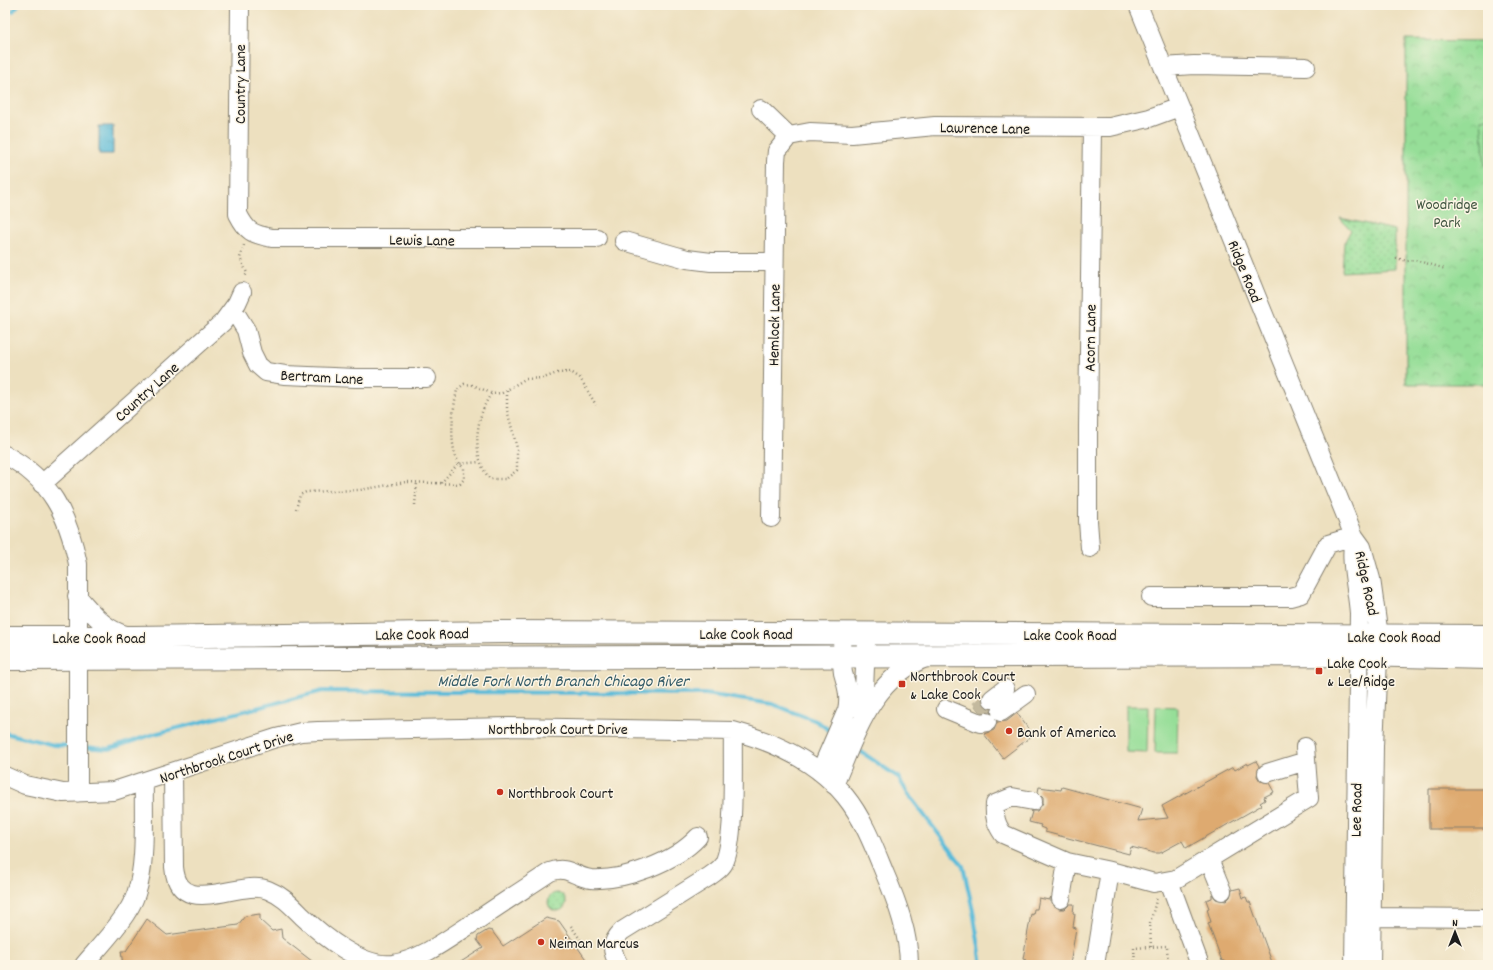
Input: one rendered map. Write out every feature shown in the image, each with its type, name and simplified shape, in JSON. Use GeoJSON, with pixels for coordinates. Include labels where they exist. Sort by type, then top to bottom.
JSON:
{"type":"FeatureCollection","features":[{"type":"Feature","properties":{"kind":"main road","name":"Lake Cook Road"},"geometry":{"type":"LineString","coordinates":[[5,637],[77,638],[502,632],[866,633],[1368,646],[1488,658]]}},
{"type":"Feature","properties":{"kind":"main road","name":"Lake Cook Road"},"geometry":{"type":"LineString","coordinates":[[5,659],[77,670],[843,656],[929,656],[1368,646],[1488,636]]}},
{"type":"Feature","properties":{"kind":"street","name":"Country Lane"},"geometry":{"type":"LineString","coordinates":[[240,5],[238,214],[245,228],[250,231]]}},
{"type":"Feature","properties":{"kind":"street","name":"Ridge Road"},"geometry":{"type":"LineString","coordinates":[[1138,5],[1354,536],[1362,547],[1371,578],[1368,646]]}},
{"type":"Feature","properties":{"kind":"street"},"geometry":{"type":"LineString","coordinates":[[1163,67],[1194,65],[1306,67]]}},
{"type":"Feature","properties":{"kind":"street","name":"Lawrence Lane"},"geometry":{"type":"LineString","coordinates":[[789,136],[810,132],[852,134],[935,126],[1110,127],[1133,122],[1179,107]]}},
{"type":"Feature","properties":{"kind":"street"},"geometry":{"type":"LineString","coordinates":[[761,109],[789,136]]}},
{"type":"Feature","properties":{"kind":"street","name":"Acorn Lane"},"geometry":{"type":"LineString","coordinates":[[1090,548],[1088,521],[1088,361],[1092,128]]}},
{"type":"Feature","properties":{"kind":"street","name":"Hemlock Lane"},"geometry":{"type":"LineString","coordinates":[[771,518],[776,160],[777,150],[789,136]]}},
{"type":"Feature","properties":{"kind":"street","name":"Lewis Lane"},"geometry":{"type":"LineString","coordinates":[[250,231],[257,235],[272,238],[327,237],[473,240],[597,238]]}},
{"type":"Feature","properties":{"kind":"street"},"geometry":{"type":"LineString","coordinates":[[624,241],[687,259],[711,262],[774,262]]}},
{"type":"Feature","properties":{"kind":"street","name":"Country Lane"},"geometry":{"type":"LineString","coordinates":[[42,484],[223,322],[242,292]]}},
{"type":"Feature","properties":{"kind":"street","name":"Bertram Lane"},"geometry":{"type":"LineString","coordinates":[[232,309],[246,330],[252,353],[258,365],[266,372],[285,375],[356,378],[427,378]]}},
{"type":"Feature","properties":{"kind":"street"},"geometry":{"type":"LineString","coordinates":[[5,455],[19,462],[54,498],[64,514],[72,537],[78,564],[78,793]]}},
{"type":"Feature","properties":{"kind":"street"},"geometry":{"type":"LineString","coordinates":[[1151,597],[1290,597],[1301,594],[1328,544],[1354,536]]}},
{"type":"Feature","properties":{"kind":"street"},"geometry":{"type":"LineString","coordinates":[[77,596],[98,621],[108,628],[134,637]]}},
{"type":"Feature","properties":{"kind":"street"},"geometry":{"type":"LineString","coordinates":[[820,772],[847,710],[849,692],[843,673],[842,633]]}},
{"type":"Feature","properties":{"kind":"street"},"geometry":{"type":"LineString","coordinates":[[863,718],[866,633]]}},
{"type":"Feature","properties":{"kind":"street","name":"Lee Road"},"geometry":{"type":"LineString","coordinates":[[1368,646],[1374,746],[1371,965]]}},
{"type":"Feature","properties":{"kind":"street","name":"Lee Road"},"geometry":{"type":"LineString","coordinates":[[1354,965],[1368,646]]}},
{"type":"Feature","properties":{"kind":"street"},"geometry":{"type":"LineString","coordinates":[[834,786],[863,718],[879,692],[906,666],[929,656]]}},
{"type":"Feature","properties":{"kind":"street"},"geometry":{"type":"LineString","coordinates":[[946,708],[993,707]]}},
{"type":"Feature","properties":{"kind":"street","name":"Northbrook Court Drive"},"geometry":{"type":"LineString","coordinates":[[5,776],[25,785],[50,790],[78,793],[114,791],[276,738],[301,732],[492,727],[733,731],[769,742],[805,761],[820,772],[844,795],[864,826],[892,890],[905,935],[909,965]]}},
{"type":"Feature","properties":{"kind":"street"},"geometry":{"type":"LineString","coordinates":[[619,965],[612,948],[612,943],[622,931],[719,870],[724,863],[729,844],[731,819],[733,731]]}},
{"type":"Feature","properties":{"kind":"street"},"geometry":{"type":"LineString","coordinates":[[1033,801],[1012,797],[995,804],[994,815],[996,825],[1003,834],[1016,841],[1067,862],[1110,871],[1154,883],[1176,879],[1309,798],[1305,754],[1266,774]]}},
{"type":"Feature","properties":{"kind":"street"},"geometry":{"type":"LineString","coordinates":[[173,772],[174,867],[175,877],[182,888],[190,893],[203,896],[256,888],[270,890],[284,898],[324,933],[357,956],[366,961],[384,965],[400,962],[432,948],[550,872],[558,869],[566,870],[589,878],[616,878],[630,875],[663,861],[691,845],[698,837]]}},
{"type":"Feature","properties":{"kind":"street"},"geometry":{"type":"LineString","coordinates":[[84,965],[120,920],[136,895],[142,870],[144,782]]}},
{"type":"Feature","properties":{"kind":"street"},"geometry":{"type":"LineString","coordinates":[[1209,859],[1222,891]]}},
{"type":"Feature","properties":{"kind":"street"},"geometry":{"type":"LineString","coordinates":[[1061,899],[1067,862]]}},
{"type":"Feature","properties":{"kind":"street"},"geometry":{"type":"LineString","coordinates":[[1095,965],[1110,871]]}},
{"type":"Feature","properties":{"kind":"street"},"geometry":{"type":"LineString","coordinates":[[1165,881],[1200,965]]}},
{"type":"Feature","properties":{"kind":"street"},"geometry":{"type":"LineString","coordinates":[[1371,917],[1488,918]]}},
{"type":"Feature","properties":{"kind":"path"},"geometry":{"type":"LineString","coordinates":[[242,292],[247,273],[240,258],[244,243],[250,231]]}},
{"type":"Feature","properties":{"kind":"path"},"geometry":{"type":"LineString","coordinates":[[1396,258],[1407,261],[1415,260],[1446,269]]}},
{"type":"Feature","properties":{"kind":"path"},"geometry":{"type":"LineString","coordinates":[[507,391],[507,410],[517,448],[517,470],[506,479],[490,479],[484,473],[478,455],[479,418],[485,403],[491,394],[507,391],[525,378],[544,378],[557,373],[571,372],[580,378],[596,405]]}},
{"type":"Feature","properties":{"kind":"path"},"geometry":{"type":"LineString","coordinates":[[296,509],[300,495],[306,492],[360,490],[396,483],[460,484],[464,479],[464,468],[458,464],[452,441],[457,390],[464,384],[473,385],[494,394]]}},
{"type":"Feature","properties":{"kind":"path"},"geometry":{"type":"LineString","coordinates":[[441,483],[458,464],[480,462]]}},
{"type":"Feature","properties":{"kind":"path"},"geometry":{"type":"LineString","coordinates":[[415,505],[417,483]]}},
{"type":"Feature","properties":{"kind":"path"},"geometry":{"type":"LineString","coordinates":[[1151,947],[1149,935],[1151,916],[1165,881]]}},
{"type":"Feature","properties":{"kind":"path"},"geometry":{"type":"LineString","coordinates":[[571,926],[584,945]]}},
{"type":"Feature","properties":{"kind":"path"},"geometry":{"type":"LineString","coordinates":[[1135,965],[1134,948],[1167,946],[1168,965]]}},
{"type":"Feature","properties":{"kind":"green space","name":"Woodridge Park"},"geometry":{"type":"Polygon","coordinates":[[[1406,40],[1488,41],[1488,384],[1406,384],[1406,40]]]}},
{"type":"Feature","properties":{"kind":"green space"},"geometry":{"type":"Polygon","coordinates":[[[1488,118],[1488,165],[1485,165],[1481,119],[1488,118]]]}},
{"type":"Feature","properties":{"kind":"green space"},"geometry":{"type":"Polygon","coordinates":[[[1340,218],[1395,230],[1395,269],[1342,272],[1344,243],[1351,230],[1340,218]]]}},
{"type":"Feature","properties":{"kind":"green space"},"geometry":{"type":"Polygon","coordinates":[[[1126,706],[1148,706],[1147,753],[1126,752],[1126,706]]]}},
{"type":"Feature","properties":{"kind":"green space"},"geometry":{"type":"Polygon","coordinates":[[[1156,706],[1178,707],[1177,753],[1155,753],[1156,706]]]}},
{"type":"Feature","properties":{"kind":"green space"},"geometry":{"type":"Polygon","coordinates":[[[557,893],[563,896],[566,902],[563,908],[557,911],[551,908],[548,902],[551,896],[557,893]]]}},
{"type":"Feature","properties":{"kind":"water"},"geometry":{"type":"Polygon","coordinates":[[[99,126],[113,126],[113,154],[99,154],[99,126]]]}},
{"type":"Feature","properties":{"kind":"building"},"geometry":{"type":"Polygon","coordinates":[[[982,701],[984,706],[991,709],[991,712],[979,711],[975,706],[982,701]]]}},
{"type":"Feature","properties":{"kind":"building","name":"Bank of America"},"geometry":{"type":"Polygon","coordinates":[[[1017,713],[1033,735],[1003,758],[984,734],[994,730],[997,722],[1007,721],[1017,713]]]}},
{"type":"Feature","properties":{"kind":"building"},"geometry":{"type":"Polygon","coordinates":[[[1256,761],[1259,766],[1257,776],[1260,781],[1269,783],[1274,792],[1264,797],[1265,800],[1260,803],[1262,805],[1186,848],[1182,841],[1160,853],[1154,853],[1131,847],[1129,854],[1045,832],[1045,829],[1040,827],[1041,825],[1029,822],[1032,812],[1030,811],[1037,811],[1043,803],[1043,797],[1038,792],[1039,787],[1061,790],[1062,787],[1142,809],[1138,821],[1168,818],[1162,806],[1233,767],[1235,770],[1247,763],[1248,765],[1256,761]]]}},
{"type":"Feature","properties":{"kind":"building"},"geometry":{"type":"Polygon","coordinates":[[[1429,789],[1488,789],[1488,829],[1429,829],[1429,789]]]}},
{"type":"Feature","properties":{"kind":"building"},"geometry":{"type":"Polygon","coordinates":[[[1240,888],[1243,898],[1246,897],[1248,902],[1250,902],[1273,965],[1226,965],[1224,961],[1222,961],[1208,923],[1211,922],[1206,900],[1212,898],[1212,894],[1216,899],[1226,901],[1230,897],[1232,890],[1240,888]]]}},
{"type":"Feature","properties":{"kind":"building"},"geometry":{"type":"Polygon","coordinates":[[[1051,897],[1051,903],[1059,909],[1065,909],[1070,904],[1074,904],[1073,913],[1075,914],[1073,927],[1076,928],[1070,965],[1025,965],[1026,960],[1023,959],[1031,914],[1033,915],[1034,909],[1037,909],[1039,898],[1049,900],[1051,897]]]}},
{"type":"Feature","properties":{"kind":"building"},"geometry":{"type":"Polygon","coordinates":[[[260,914],[260,920],[272,931],[281,929],[282,938],[317,965],[123,965],[121,951],[126,951],[147,919],[167,935],[238,925],[245,916],[260,914]]]}},
{"type":"Feature","properties":{"kind":"building","name":"Neiman Marcus"},"geometry":{"type":"Polygon","coordinates":[[[546,918],[559,921],[590,965],[456,965],[483,948],[477,940],[478,936],[488,930],[492,931],[503,946],[546,918]]]}},
{"type":"Feature","properties":{"kind":"waterway"},"geometry":{"type":"LineString","coordinates":[[13,11],[18,5]]}},
{"type":"Feature","properties":{"kind":"waterway","name":"Middle Fork North Branch Chicago River"},"geometry":{"type":"LineString","coordinates":[[82,747],[109,749],[154,734],[323,691],[705,694],[772,704],[816,721],[832,732]]}},
{"type":"Feature","properties":{"kind":"waterway","name":"Middle Fork North Branch Chicago River"},"geometry":{"type":"LineString","coordinates":[[5,733],[54,745],[73,746]]}},
{"type":"Feature","properties":{"kind":"waterway","name":"Middle Fork North Branch Chicago River"},"geometry":{"type":"LineString","coordinates":[[854,747],[898,777],[908,794],[963,866],[973,911],[982,965]]}},
{"type":"Feature","properties":{"kind":"tunnel"},"geometry":{"type":"LineString","coordinates":[[978,710],[992,699]]}},
{"type":"Feature","properties":{"kind":"place","name":"Lake Cook & Lee/Ridge"},"geometry":{"type":"Point","coordinates":[1319,671]}},
{"type":"Feature","properties":{"kind":"place","name":"Northbrook Court & Lake Cook"},"geometry":{"type":"Point","coordinates":[902,684]}},
{"type":"Feature","properties":{"kind":"place","name":"Bank of America"},"geometry":{"type":"Point","coordinates":[1009,731]}},
{"type":"Feature","properties":{"kind":"place","name":"Northbrook Court"},"geometry":{"type":"Point","coordinates":[500,792]}},
{"type":"Feature","properties":{"kind":"place","name":"Neiman Marcus"},"geometry":{"type":"Point","coordinates":[541,942]}}]}
